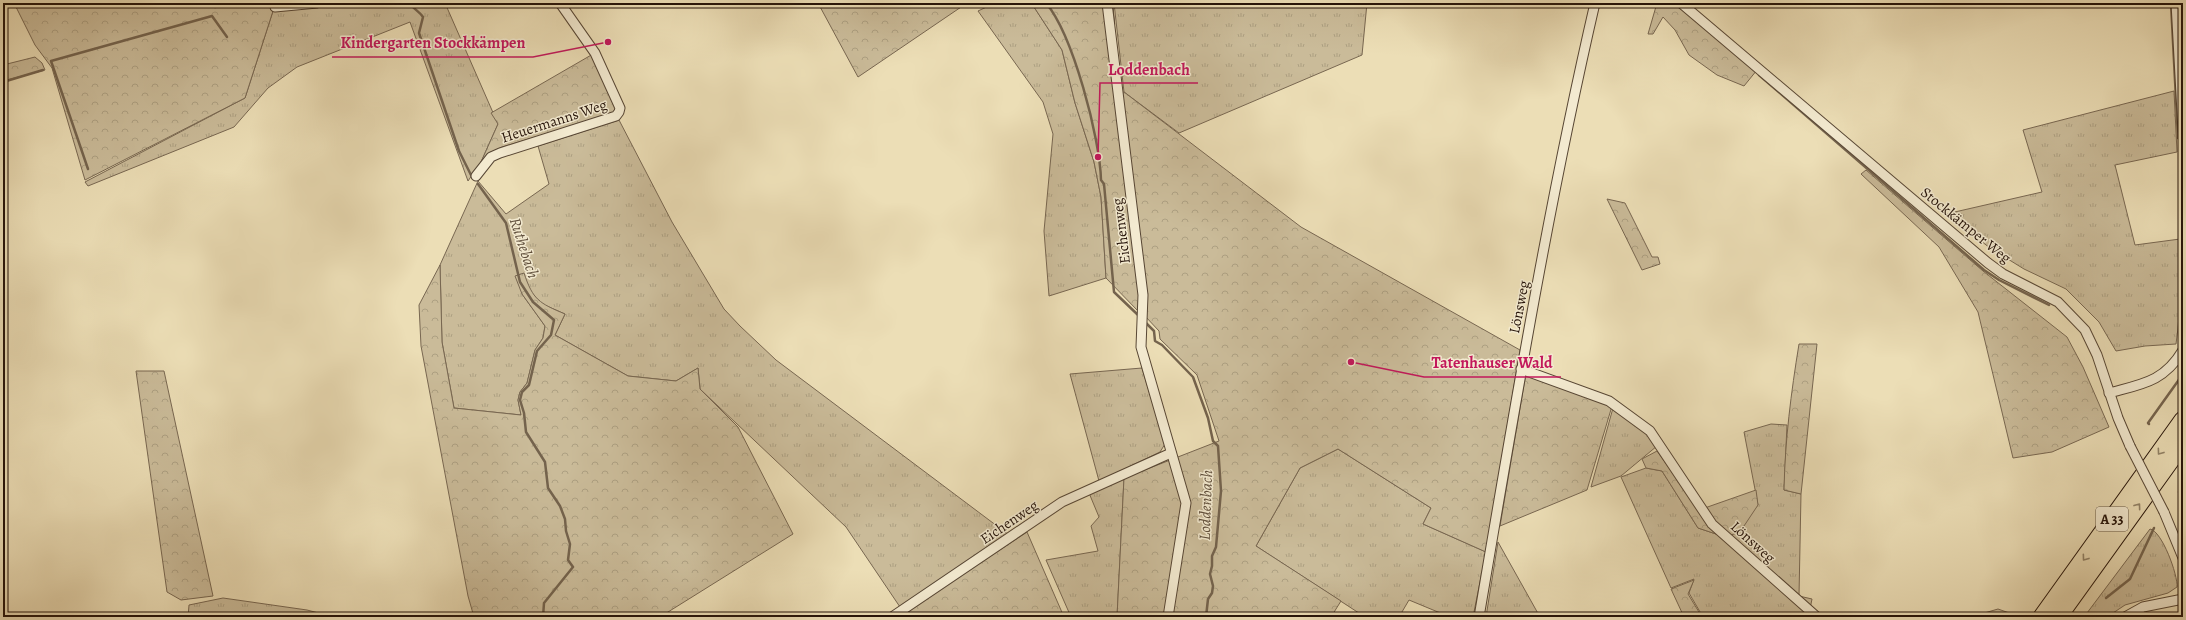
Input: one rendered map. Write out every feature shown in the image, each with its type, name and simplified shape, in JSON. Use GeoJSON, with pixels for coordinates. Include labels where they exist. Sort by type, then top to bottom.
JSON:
{"type":"FeatureCollection","features":[{"type":"Feature","properties":{"kind":"highway","name":"A 33"},"geometry":{"type":"LineString","coordinates":[[2042,617],[2183,420]]}},
{"type":"Feature","properties":{"kind":"highway","name":"A 33"},"geometry":{"type":"LineString","coordinates":[[2058,617],[2183,443]]}},
{"type":"Feature","properties":{"kind":"street"},"geometry":{"type":"LineString","coordinates":[[275,7],[316,3]]}},
{"type":"Feature","properties":{"kind":"street","name":"Heuermanns Weg"},"geometry":{"type":"LineString","coordinates":[[476,176],[495,155],[616,116],[619,112],[620,108],[595,53],[560,3]]}},
{"type":"Feature","properties":{"kind":"street","name":"Eichenweg"},"geometry":{"type":"LineString","coordinates":[[1107,3],[1142,295],[1141,347],[1186,503],[1168,617]]}},
{"type":"Feature","properties":{"kind":"street","name":"Lönsweg"},"geometry":{"type":"LineString","coordinates":[[1479,617],[1521,369],[1570,111],[1595,3]]}},
{"type":"Feature","properties":{"kind":"street","name":"Stockkämper Weg"},"geometry":{"type":"LineString","coordinates":[[1681,3],[1988,263],[2003,274],[2046,295],[2068,311],[2085,330],[2092,342],[2109,393],[2130,446],[2164,512],[2183,558]]}},
{"type":"Feature","properties":{"kind":"street"},"geometry":{"type":"LineString","coordinates":[[2176,3],[2183,131]]}},
{"type":"Feature","properties":{"kind":"street"},"geometry":{"type":"LineString","coordinates":[[2109,393],[2153,381],[2176,362],[2183,350]]}},
{"type":"Feature","properties":{"kind":"street","name":"Lönsweg"},"geometry":{"type":"LineString","coordinates":[[1521,369],[1609,401],[1650,431],[1712,524],[1817,617]]}},
{"type":"Feature","properties":{"kind":"street","name":"Eichenweg"},"geometry":{"type":"LineString","coordinates":[[892,617],[1062,502],[1171,452]]}},
{"type":"Feature","properties":{"kind":"street"},"geometry":{"type":"LineString","coordinates":[[2125,617],[2143,607],[2183,599]]}},
{"type":"Feature","properties":{"kind":"green space"},"geometry":{"type":"Polygon","coordinates":[[[14,3],[274,3],[273,11],[245,98],[85,180],[52,68],[35,45],[14,3]]]}},
{"type":"Feature","properties":{"kind":"green space"},"geometry":{"type":"Polygon","coordinates":[[[364,3],[445,3],[498,124],[481,162],[468,181],[410,22],[297,67],[268,88],[234,127],[88,186],[85,182],[245,98],[273,11],[364,3]]]}},
{"type":"Feature","properties":{"kind":"green space"},"geometry":{"type":"Polygon","coordinates":[[[818,3],[967,3],[858,77],[818,3]]]}},
{"type":"Feature","properties":{"kind":"green space"},"geometry":{"type":"Polygon","coordinates":[[[995,3],[1028,3],[1034,7],[1062,50],[1075,103],[1094,162],[1101,197],[1106,278],[1049,296],[1044,231],[1053,134],[1043,102],[978,11],[995,3]]]}},
{"type":"Feature","properties":{"kind":"green space"},"geometry":{"type":"Polygon","coordinates":[[[1028,3],[1103,3],[1139,294],[1138,311],[1106,278],[1101,197],[1094,162],[1075,103],[1062,50],[1034,7],[1028,3]]]}},
{"type":"Feature","properties":{"kind":"green space"},"geometry":{"type":"Polygon","coordinates":[[[1114,3],[1367,3],[1362,55],[1179,133],[1124,92],[1114,3]]]}},
{"type":"Feature","properties":{"kind":"green space"},"geometry":{"type":"Polygon","coordinates":[[[1657,3],[1676,3],[1757,70],[1744,86],[1717,75],[1689,55],[1675,30],[1663,17],[1653,34],[1648,34],[1657,3]]]}},
{"type":"Feature","properties":{"kind":"green space"},"geometry":{"type":"Polygon","coordinates":[[[593,54],[616,107],[612,114],[502,147],[489,153],[481,162],[498,124],[491,113],[593,54]]]}},
{"type":"Feature","properties":{"kind":"green space"},"geometry":{"type":"Polygon","coordinates":[[[35,57],[42,63],[45,70],[3,81],[3,65],[35,57]]]}},
{"type":"Feature","properties":{"kind":"green space"},"geometry":{"type":"Polygon","coordinates":[[[2174,91],[2177,152],[2115,165],[2135,245],[2180,239],[2180,292],[2176,344],[2145,346],[2116,351],[2099,322],[2066,289],[2024,269],[1990,248],[1946,214],[2042,192],[2023,130],[2174,91]]]}},
{"type":"Feature","properties":{"kind":"green space"},"geometry":{"type":"Polygon","coordinates":[[[1124,92],[1301,227],[1520,350],[1486,552],[1423,524],[1431,508],[1338,449],[1300,468],[1256,546],[1341,601],[1331,617],[1117,617],[1124,478],[1219,441],[1197,375],[1160,339],[1159,331],[1145,316],[1120,93],[1124,92]]]}},
{"type":"Feature","properties":{"kind":"green space"},"geometry":{"type":"Polygon","coordinates":[[[619,120],[672,222],[724,309],[776,360],[1009,535],[900,607],[846,527],[700,389],[698,368],[676,381],[628,376],[555,335],[565,314],[542,304],[530,291],[522,294],[545,326],[543,338],[535,350],[527,383],[520,392],[518,400],[521,415],[454,408],[442,342],[440,265],[478,181],[506,214],[549,184],[538,146],[619,120]]]}},
{"type":"Feature","properties":{"kind":"green space"},"geometry":{"type":"Polygon","coordinates":[[[1866,170],[1983,271],[2067,337],[2083,367],[2109,427],[2052,452],[2013,458],[1978,312],[1939,247],[1861,174],[1866,170]]]}},
{"type":"Feature","properties":{"kind":"green space"},"geometry":{"type":"Polygon","coordinates":[[[1607,199],[1625,203],[1652,257],[1658,257],[1660,264],[1642,270],[1607,199]]]}},
{"type":"Feature","properties":{"kind":"green space"},"geometry":{"type":"Polygon","coordinates":[[[440,265],[442,342],[454,408],[521,415],[518,400],[520,392],[527,383],[535,350],[543,338],[545,326],[522,294],[515,276],[524,273],[527,282],[538,300],[565,314],[555,335],[628,376],[676,381],[698,368],[700,389],[738,427],[793,534],[660,617],[474,617],[468,596],[421,346],[419,305],[440,265]]]}},
{"type":"Feature","properties":{"kind":"green space"},"geometry":{"type":"Polygon","coordinates":[[[1799,344],[1817,344],[1801,494],[1784,490],[1789,417],[1799,344]]]}},
{"type":"Feature","properties":{"kind":"green space"},"geometry":{"type":"Polygon","coordinates":[[[1142,368],[1165,444],[1160,452],[1099,481],[1070,374],[1142,368]]]}},
{"type":"Feature","properties":{"kind":"green space"},"geometry":{"type":"Polygon","coordinates":[[[136,371],[164,371],[213,596],[181,600],[167,592],[136,371]]]}},
{"type":"Feature","properties":{"kind":"green space"},"geometry":{"type":"Polygon","coordinates":[[[1526,373],[1612,406],[1587,490],[1500,526],[1526,373]]]}},
{"type":"Feature","properties":{"kind":"green space"},"geometry":{"type":"Polygon","coordinates":[[[1613,408],[1647,433],[1657,446],[1621,476],[1591,487],[1613,408]]]}},
{"type":"Feature","properties":{"kind":"green space"},"geometry":{"type":"Polygon","coordinates":[[[1771,424],[1787,425],[1784,490],[1801,494],[1799,596],[1812,599],[1810,609],[1729,536],[1758,505],[1744,432],[1771,424]]]}},
{"type":"Feature","properties":{"kind":"green space"},"geometry":{"type":"Polygon","coordinates":[[[1338,449],[1431,508],[1423,524],[1486,552],[1473,617],[1450,617],[1409,600],[1399,617],[1365,617],[1256,546],[1300,468],[1338,449]]]}},
{"type":"Feature","properties":{"kind":"green space"},"geometry":{"type":"Polygon","coordinates":[[[1657,451],[1699,510],[1756,490],[1758,505],[1740,532],[1725,537],[1698,528],[1662,471],[1646,468],[1642,459],[1657,451]]]}},
{"type":"Feature","properties":{"kind":"green space"},"geometry":{"type":"Polygon","coordinates":[[[1646,468],[1662,471],[1698,528],[1725,537],[1816,617],[1703,617],[1689,593],[1694,579],[1671,588],[1621,477],[1646,468]]]}},
{"type":"Feature","properties":{"kind":"green space"},"geometry":{"type":"Polygon","coordinates":[[[1124,478],[1117,617],[1071,617],[1046,560],[1098,551],[1091,526],[1099,517],[1089,493],[1124,478]]]}},
{"type":"Feature","properties":{"kind":"green space"},"geometry":{"type":"Polygon","coordinates":[[[2150,529],[2155,532],[2164,545],[2175,573],[2177,587],[2168,593],[2125,605],[2107,617],[2084,617],[2150,529]]]}},
{"type":"Feature","properties":{"kind":"green space"},"geometry":{"type":"Polygon","coordinates":[[[1027,532],[1064,617],[898,617],[1027,532]]]}},
{"type":"Feature","properties":{"kind":"green space"},"geometry":{"type":"Polygon","coordinates":[[[1498,542],[1540,617],[1486,617],[1498,542]]]}},
{"type":"Feature","properties":{"kind":"green space"},"geometry":{"type":"Polygon","coordinates":[[[1694,580],[1688,594],[1702,617],[1684,617],[1671,589],[1694,580]]]}},
{"type":"Feature","properties":{"kind":"green space"},"geometry":{"type":"Polygon","coordinates":[[[223,598],[307,610],[334,617],[188,617],[189,605],[223,598]]]}},
{"type":"Feature","properties":{"kind":"green space"},"geometry":{"type":"Polygon","coordinates":[[[1998,609],[2015,615],[2013,617],[1949,617],[1974,616],[1998,609]]]}},
{"type":"Feature","properties":{"kind":"waterway"},"geometry":{"type":"LineString","coordinates":[[215,7],[233,3]]}},
{"type":"Feature","properties":{"kind":"waterway","name":"Ruthebach"},"geometry":{"type":"LineString","coordinates":[[410,3],[423,17],[419,33],[459,151],[472,177]]}},
{"type":"Feature","properties":{"kind":"waterway","name":"Loddenbach"},"geometry":{"type":"LineString","coordinates":[[1046,3],[1056,18],[1066,38],[1075,62],[1096,139],[1101,180],[1104,184],[1114,292],[1138,315]]}},
{"type":"Feature","properties":{"kind":"waterway"},"geometry":{"type":"LineString","coordinates":[[1112,3],[1114,24]]}},
{"type":"Feature","properties":{"kind":"waterway"},"geometry":{"type":"LineString","coordinates":[[2171,3],[2178,138]]}},
{"type":"Feature","properties":{"kind":"waterway"},"geometry":{"type":"LineString","coordinates":[[88,169],[51,61],[212,16],[227,37]]}},
{"type":"Feature","properties":{"kind":"waterway"},"geometry":{"type":"LineString","coordinates":[[3,82],[43,70]]}},
{"type":"Feature","properties":{"kind":"waterway"},"geometry":{"type":"LineString","coordinates":[[1759,75],[1984,270],[1999,280],[2049,305]]}},
{"type":"Feature","properties":{"kind":"waterway","name":"Ruthebach"},"geometry":{"type":"LineString","coordinates":[[478,184],[506,223],[520,282],[533,302],[554,320],[551,335],[537,351],[529,385],[522,392],[520,400],[524,413],[526,432],[545,462],[548,488],[560,506],[565,519],[566,531],[570,544],[568,560],[573,567],[544,603],[543,617]]}},
{"type":"Feature","properties":{"kind":"waterway","name":"Loddenbach"},"geometry":{"type":"LineString","coordinates":[[1144,321],[1154,331],[1155,341],[1162,345],[1193,377],[1208,418],[1213,441],[1218,446],[1221,491],[1216,547],[1212,556],[1210,574],[1213,586],[1212,593],[1208,599],[1206,617]]}},
{"type":"Feature","properties":{"kind":"waterway"},"geometry":{"type":"LineString","coordinates":[[2149,424],[2148,423],[2183,374]]}},
{"type":"Feature","properties":{"kind":"waterway"},"geometry":{"type":"LineString","coordinates":[[2183,487],[2179,492],[2183,499]]}},
{"type":"Feature","properties":{"kind":"waterway"},"geometry":{"type":"LineString","coordinates":[[2106,598],[2130,579],[2154,528]]}},
{"type":"Feature","properties":{"kind":"place","name":"Kindergarten Stockkämpen"},"geometry":{"type":"Point","coordinates":[608,42]}},
{"type":"Feature","properties":{"kind":"place","name":"Loddenbach"},"geometry":{"type":"Point","coordinates":[1098,157]}},
{"type":"Feature","properties":{"kind":"place","name":"Tatenhauser Wald"},"geometry":{"type":"Point","coordinates":[1351,362]}}]}
